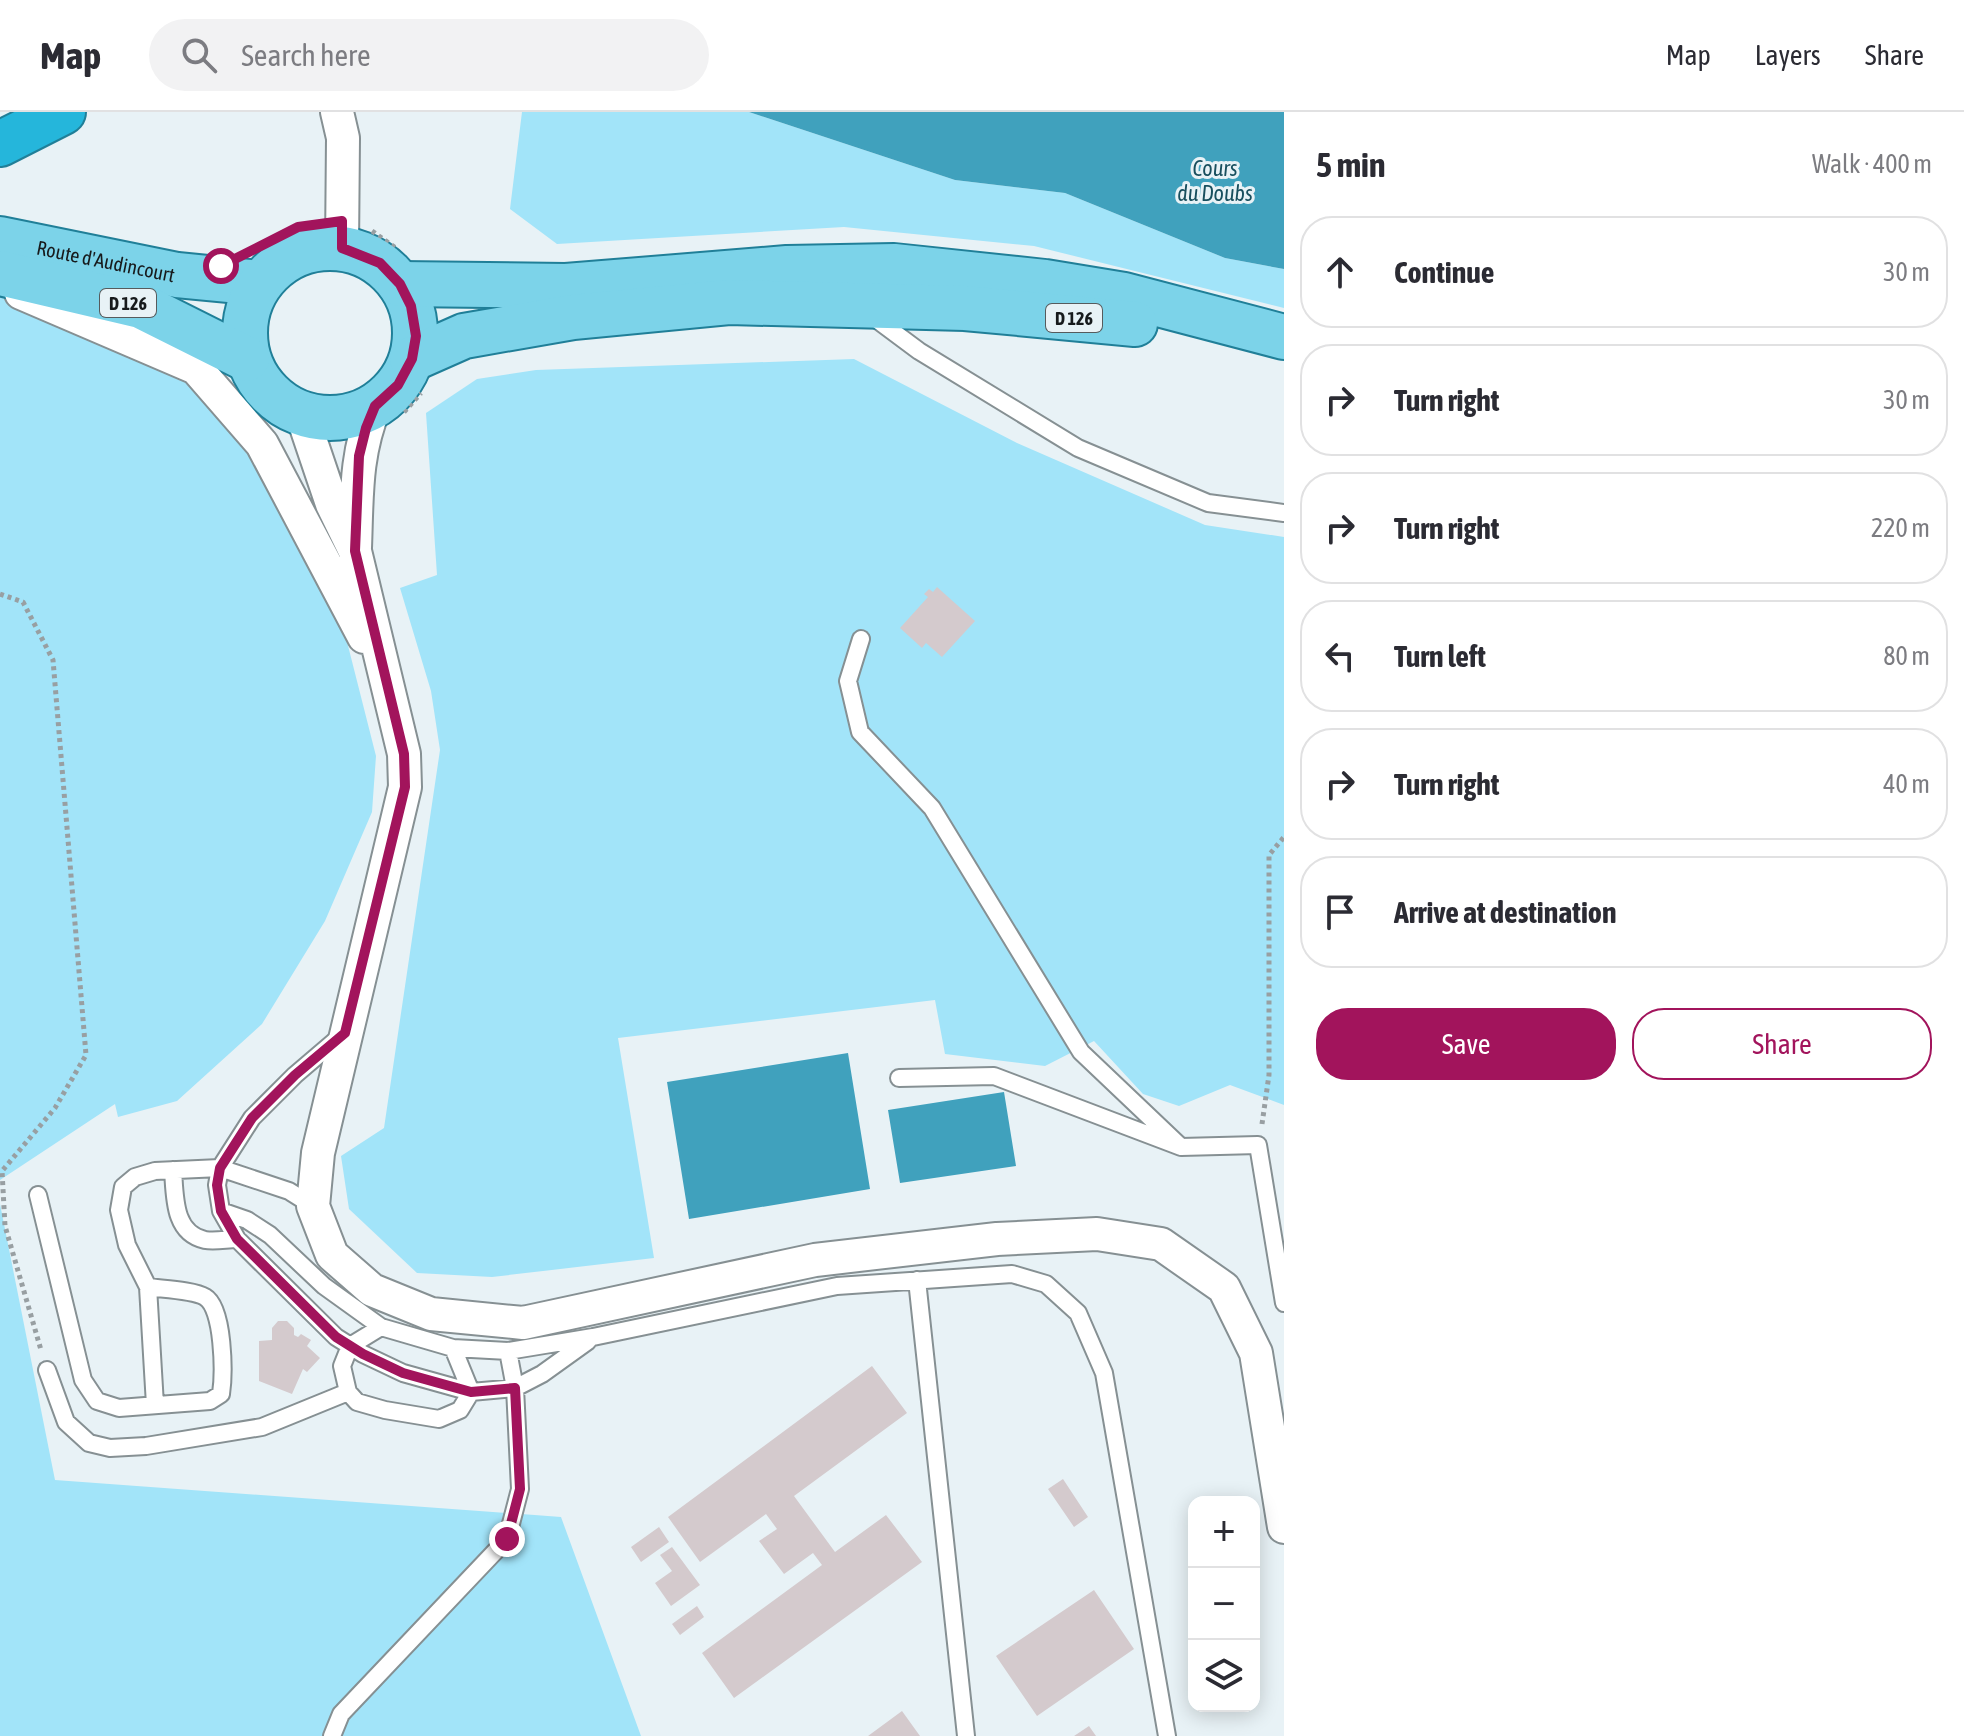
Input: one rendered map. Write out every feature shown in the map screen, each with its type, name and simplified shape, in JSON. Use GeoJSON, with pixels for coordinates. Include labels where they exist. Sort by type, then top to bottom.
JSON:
{"type":"FeatureCollection","features":[{"type":"Feature","properties":{"kind":"highway"},"geometry":{"type":"LineString","coordinates":[[0,144],[63,112]]}},
{"type":"Feature","properties":{"kind":"main road"},"geometry":{"type":"LineString","coordinates":[[342,234],[380,263],[403,269],[416,336],[412,359],[398,385],[375,406],[343,418],[302,415],[267,392],[247,359],[243,337],[255,266],[279,263],[342,234]]}},
{"type":"Feature","properties":{"kind":"main road","name":"Route d'Audincourt"},"geometry":{"type":"LineString","coordinates":[[0,239],[177,275],[255,266]]}},
{"type":"Feature","properties":{"kind":"main road","name":"D 126"},"geometry":{"type":"LineString","coordinates":[[403,269],[566,286],[787,268],[894,266],[1045,282],[1124,295],[1284,337]]}},
{"type":"Feature","properties":{"kind":"main road","name":"Route d'Audincourt"},"geometry":{"type":"LineString","coordinates":[[0,273],[141,306],[247,359]]}},
{"type":"Feature","properties":{"kind":"main road","name":"D 126"},"geometry":{"type":"LineString","coordinates":[[412,359],[464,336],[573,317],[729,302],[965,308],[1136,324],[1284,365]]}},
{"type":"Feature","properties":{"kind":"street"},"geometry":{"type":"LineString","coordinates":[[337,112],[343,138],[342,234]]}},
{"type":"Feature","properties":{"kind":"street"},"geometry":{"type":"LineString","coordinates":[[0,284],[196,368],[262,444],[387,680]]}},
{"type":"Feature","properties":{"kind":"street"},"geometry":{"type":"LineString","coordinates":[[355,551],[359,456],[375,406]]}},
{"type":"Feature","properties":{"kind":"street"},"geometry":{"type":"LineString","coordinates":[[302,415],[332,504],[355,551],[404,754],[405,787],[318,1153],[313,1206],[332,1255],[372,1290],[431,1314],[523,1323],[815,1260],[997,1239],[1097,1234],[1161,1244],[1224,1288],[1256,1353],[1284,1527]]}},
{"type":"Feature","properties":{"kind":"lane"},"geometry":{"type":"LineString","coordinates":[[858,305],[919,351],[1078,448],[1208,503],[1284,513]]}},
{"type":"Feature","properties":{"kind":"lane"},"geometry":{"type":"LineString","coordinates":[[861,639],[848,681],[860,732],[932,808],[1081,1052],[1181,1147]]}},
{"type":"Feature","properties":{"kind":"lane"},"geometry":{"type":"LineString","coordinates":[[345,1033],[295,1075],[252,1118],[220,1168],[217,1185],[221,1211],[237,1239],[336,1337],[403,1373],[471,1392],[515,1388],[542,1374],[593,1337]]}},
{"type":"Feature","properties":{"kind":"lane"},"geometry":{"type":"LineString","coordinates":[[899,1078],[994,1076],[1181,1147],[1258,1145],[1284,1303]]}},
{"type":"Feature","properties":{"kind":"lane"},"geometry":{"type":"LineString","coordinates":[[155,1405],[148,1287],[127,1245],[119,1210],[123,1187],[135,1177],[155,1171],[220,1168],[289,1191],[313,1206]]}},
{"type":"Feature","properties":{"kind":"lane"},"geometry":{"type":"LineString","coordinates":[[173,1170],[176,1208],[182,1225],[193,1235],[207,1241],[237,1239]]}},
{"type":"Feature","properties":{"kind":"lane"},"geometry":{"type":"LineString","coordinates":[[38,1195],[83,1380],[97,1401],[119,1408],[210,1401],[221,1394],[223,1380],[218,1317],[214,1306],[204,1296],[148,1287]]}},
{"type":"Feature","properties":{"kind":"lane"},"geometry":{"type":"LineString","coordinates":[[221,1211],[247,1220],[270,1235],[324,1286],[381,1327],[453,1348],[508,1351],[593,1337],[837,1286],[1012,1274],[1046,1284],[1078,1313],[1104,1373],[1167,1736]]}},
{"type":"Feature","properties":{"kind":"lane"},"geometry":{"type":"LineString","coordinates":[[917,1280],[966,1736]]}},
{"type":"Feature","properties":{"kind":"lane"},"geometry":{"type":"LineString","coordinates":[[381,1327],[350,1346],[342,1366],[348,1392],[357,1402],[439,1419],[460,1410],[471,1392]]}},
{"type":"Feature","properties":{"kind":"lane"},"geometry":{"type":"LineString","coordinates":[[453,1348],[471,1392]]}},
{"type":"Feature","properties":{"kind":"lane"},"geometry":{"type":"LineString","coordinates":[[332,1736],[341,1714],[507,1539],[520,1489],[515,1388],[508,1351]]}},
{"type":"Feature","properties":{"kind":"lane"},"geometry":{"type":"LineString","coordinates":[[47,1370],[66,1422],[89,1443],[110,1448],[146,1446],[262,1427],[348,1392]]}},
{"type":"Feature","properties":{"kind":"path"},"geometry":{"type":"LineString","coordinates":[[255,266],[298,227],[342,234],[373,231],[403,269]]}},
{"type":"Feature","properties":{"kind":"path"},"geometry":{"type":"LineString","coordinates":[[0,594],[23,602],[53,660],[86,1055],[55,1108],[2,1171],[5,1226],[47,1370]]}},
{"type":"Feature","properties":{"kind":"path"},"geometry":{"type":"LineString","coordinates":[[1258,1145],[1269,1075],[1269,855],[1284,837]]}},
{"type":"Feature","properties":{"kind":"shaded area"},"geometry":{"type":"Polygon","coordinates":[[[522,112],[749,112],[955,180],[1065,193],[1225,258],[1284,269],[1284,308],[1034,246],[844,227],[557,244],[510,209],[522,112]]]}},
{"type":"Feature","properties":{"kind":"shaded area"},"geometry":{"type":"Polygon","coordinates":[[[0,296],[53,310],[187,355],[277,486],[341,618],[376,756],[372,812],[325,921],[262,1024],[177,1101],[118,1117],[115,1104],[0,1180],[0,296]]]}},
{"type":"Feature","properties":{"kind":"shaded area"},"geometry":{"type":"Polygon","coordinates":[[[854,359],[1017,443],[1205,525],[1284,537],[1284,1105],[1230,1085],[1179,1106],[1143,1094],[1094,1041],[1045,1066],[945,1054],[935,1000],[618,1038],[654,1258],[492,1277],[417,1273],[349,1209],[341,1156],[384,1128],[440,750],[431,691],[400,588],[437,575],[426,413],[477,379],[536,370],[854,359]]]}},
{"type":"Feature","properties":{"kind":"shaded area"},"geometry":{"type":"Polygon","coordinates":[[[0,1204],[55,1480],[561,1517],[641,1736],[0,1736],[0,1204]]]}},
{"type":"Feature","properties":{"kind":"water","name":"Cours du Doubs"},"geometry":{"type":"Polygon","coordinates":[[[749,112],[1284,112],[1284,269],[1225,258],[1065,193],[955,180],[749,112]]]}},
{"type":"Feature","properties":{"kind":"water"},"geometry":{"type":"Polygon","coordinates":[[[848,1053],[870,1189],[689,1219],[667,1082],[848,1053]]]}},
{"type":"Feature","properties":{"kind":"water"},"geometry":{"type":"Polygon","coordinates":[[[1004,1092],[1016,1166],[900,1183],[888,1110],[1004,1092]]]}},
{"type":"Feature","properties":{"kind":"building"},"geometry":{"type":"Polygon","coordinates":[[[937,587],[975,621],[942,657],[926,643],[922,648],[900,628],[928,597],[924,594],[929,589],[933,592],[937,587]]]}},
{"type":"Feature","properties":{"kind":"building"},"geometry":{"type":"Polygon","coordinates":[[[278,1321],[287,1321],[294,1328],[294,1335],[298,1337],[301,1334],[311,1340],[307,1346],[320,1358],[307,1372],[303,1369],[292,1394],[259,1381],[259,1341],[272,1340],[272,1328],[278,1321]]]}},
{"type":"Feature","properties":{"kind":"building"},"geometry":{"type":"Polygon","coordinates":[[[872,1366],[907,1413],[794,1496],[835,1552],[886,1515],[922,1562],[734,1698],[702,1653],[822,1565],[813,1553],[784,1574],[759,1541],[777,1529],[766,1514],[700,1562],[668,1517],[872,1366]]]}},
{"type":"Feature","properties":{"kind":"building"},"geometry":{"type":"Polygon","coordinates":[[[1063,1479],[1088,1517],[1074,1527],[1048,1489],[1063,1479]]]}},
{"type":"Feature","properties":{"kind":"building"},"geometry":{"type":"Polygon","coordinates":[[[659,1527],[669,1542],[641,1562],[631,1547],[659,1527]]]}},
{"type":"Feature","properties":{"kind":"building"},"geometry":{"type":"Polygon","coordinates":[[[672,1547],[700,1585],[671,1606],[655,1583],[672,1571],[660,1555],[672,1547]]]}},
{"type":"Feature","properties":{"kind":"building"},"geometry":{"type":"Polygon","coordinates":[[[1094,1590],[1134,1649],[1037,1716],[996,1656],[1094,1590]]]}},
{"type":"Feature","properties":{"kind":"building"},"geometry":{"type":"Polygon","coordinates":[[[697,1606],[704,1617],[680,1635],[672,1624],[697,1606]]]}},
{"type":"Feature","properties":{"kind":"building"},"geometry":{"type":"Polygon","coordinates":[[[902,1711],[920,1736],[868,1736],[902,1711]]]}},
{"type":"Feature","properties":{"kind":"building"},"geometry":{"type":"Polygon","coordinates":[[[1089,1726],[1096,1736],[1074,1736],[1089,1726]]]}},
{"type":"Feature","properties":{"kind":"route"},"geometry":{"type":"LineString","coordinates":[[221,266],[298,227],[342,221],[342,248],[380,263],[400,284],[411,306],[416,336],[412,359],[398,385],[375,406],[366,428],[359,456],[355,551],[404,754],[405,787],[345,1033],[295,1075],[252,1118],[220,1168],[217,1185],[221,1211],[237,1239],[336,1337],[363,1354],[403,1373],[471,1392],[515,1388],[520,1489],[507,1539]]}}]}
